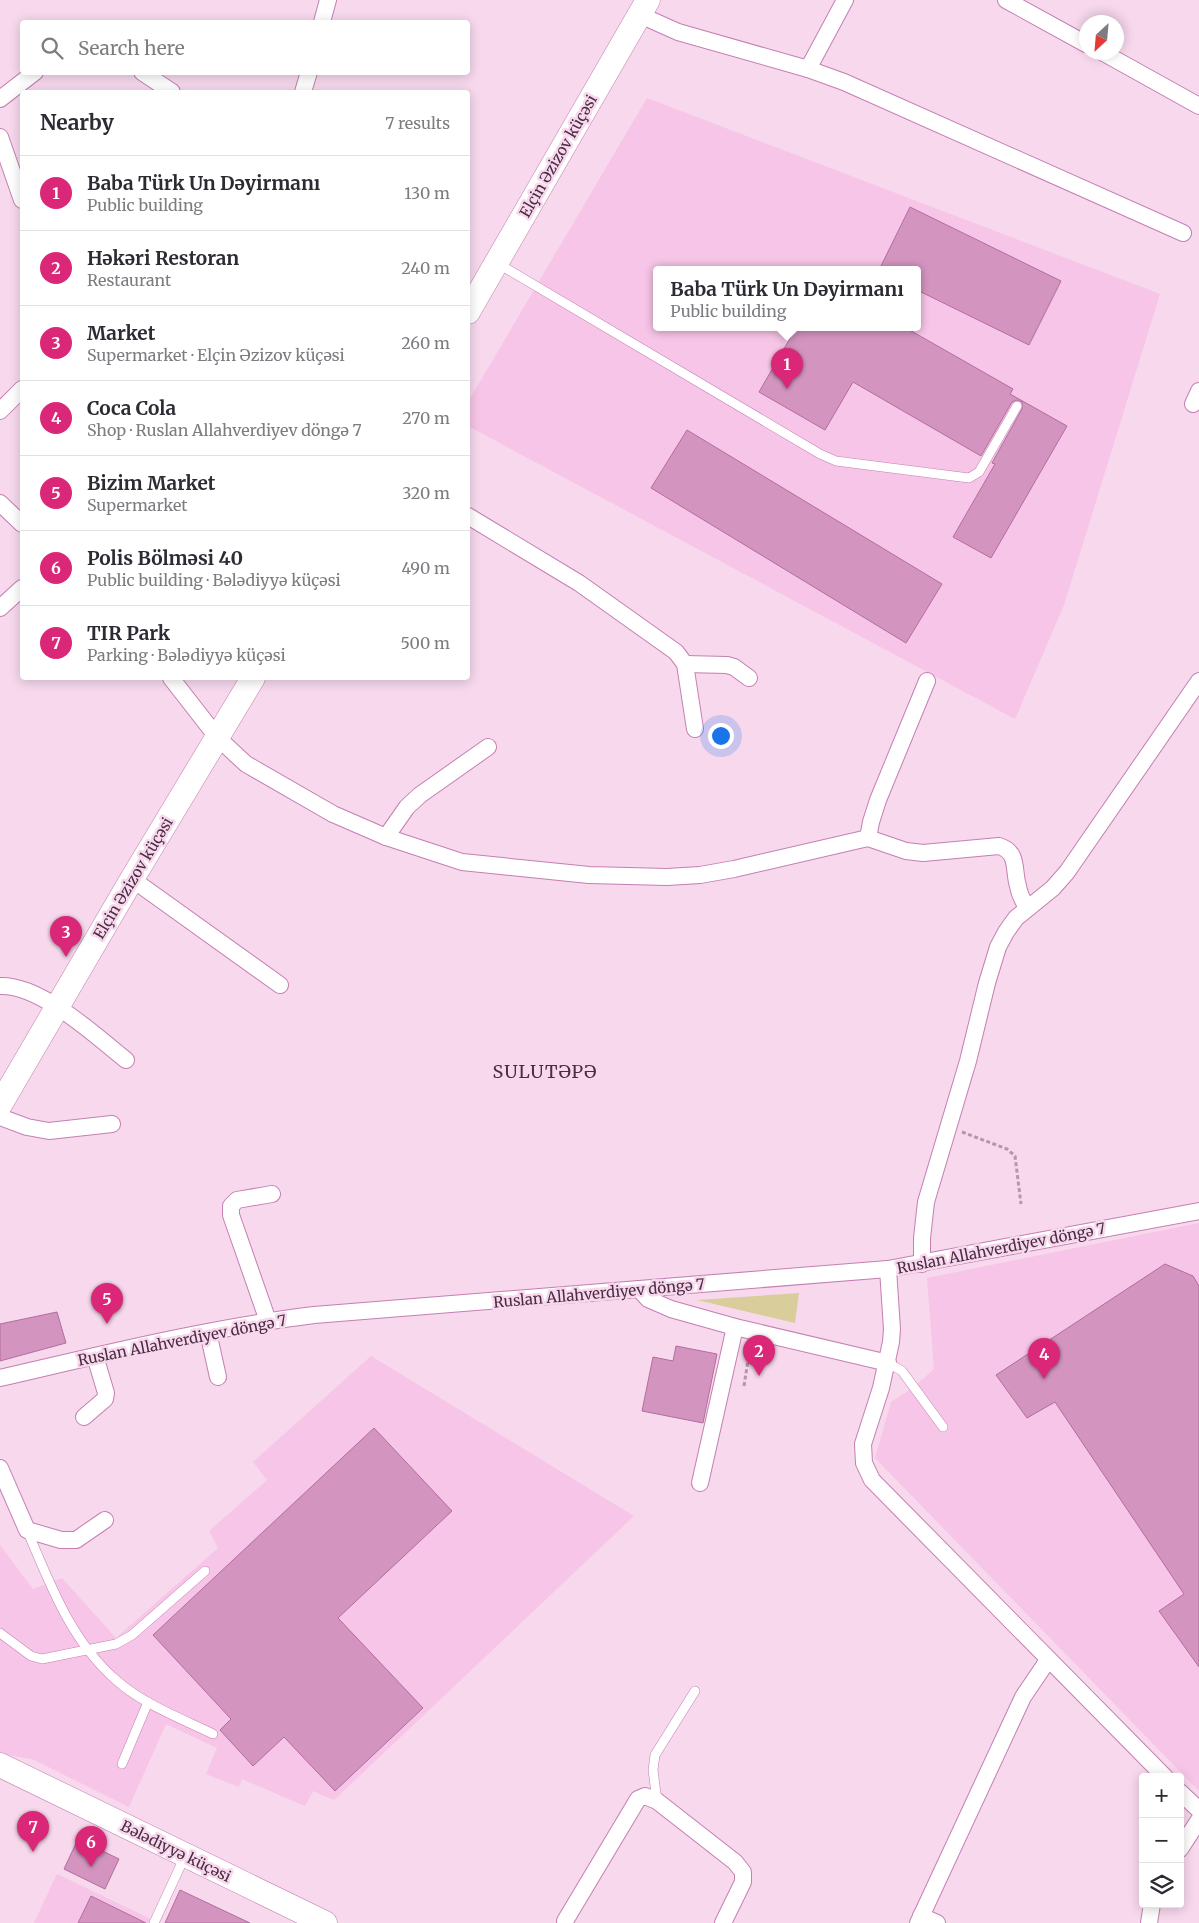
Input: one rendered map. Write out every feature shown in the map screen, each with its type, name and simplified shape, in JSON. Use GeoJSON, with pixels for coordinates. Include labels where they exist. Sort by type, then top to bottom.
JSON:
{"type":"FeatureCollection","features":[{"type":"Feature","properties":{"kind":"street"},"geometry":{"type":"LineString","coordinates":[[323,20],[328,0]]}},
{"type":"Feature","properties":{"kind":"street"},"geometry":{"type":"LineString","coordinates":[[808,69],[845,0]]}},
{"type":"Feature","properties":{"kind":"street"},"geometry":{"type":"LineString","coordinates":[[1006,0],[1079,40]]}},
{"type":"Feature","properties":{"kind":"street"},"geometry":{"type":"LineString","coordinates":[[644,8],[678,32],[808,69],[844,82],[1183,233]]}},
{"type":"Feature","properties":{"kind":"street","name":"Elçin Əzizov küçəsi"},"geometry":{"type":"LineString","coordinates":[[470,308],[644,8]]}},
{"type":"Feature","properties":{"kind":"street"},"geometry":{"type":"LineString","coordinates":[[1116,60],[1199,106]]}},
{"type":"Feature","properties":{"kind":"street"},"geometry":{"type":"LineString","coordinates":[[0,99],[32,75]]}},
{"type":"Feature","properties":{"kind":"street"},"geometry":{"type":"LineString","coordinates":[[146,75],[169,90]]}},
{"type":"Feature","properties":{"kind":"street"},"geometry":{"type":"LineString","coordinates":[[304,90],[308,75]]}},
{"type":"Feature","properties":{"kind":"street"},"geometry":{"type":"LineString","coordinates":[[0,137],[20,194]]}},
{"type":"Feature","properties":{"kind":"street"},"geometry":{"type":"LineString","coordinates":[[0,411],[20,391]]}},
{"type":"Feature","properties":{"kind":"street"},"geometry":{"type":"LineString","coordinates":[[0,503],[20,522]]}},
{"type":"Feature","properties":{"kind":"street"},"geometry":{"type":"LineString","coordinates":[[470,517],[579,583],[676,652],[685,664],[696,729]]}},
{"type":"Feature","properties":{"kind":"street"},"geometry":{"type":"LineString","coordinates":[[0,608],[20,590]]}},
{"type":"Feature","properties":{"kind":"street"},"geometry":{"type":"LineString","coordinates":[[685,664],[727,665],[734,667],[748,678]]}},
{"type":"Feature","properties":{"kind":"street"},"geometry":{"type":"LineString","coordinates":[[173,680],[217,737],[246,764],[333,814],[386,837],[462,862],[589,875],[667,877],[700,875],[726,870],[868,838],[906,851],[923,853],[1000,846],[1007,848],[1014,857],[1017,886],[1022,900],[1028,908]]}},
{"type":"Feature","properties":{"kind":"street","name":"Elçin Əzizov küçəsi"},"geometry":{"type":"LineString","coordinates":[[0,1105],[132,879],[252,680]]}},
{"type":"Feature","properties":{"kind":"street"},"geometry":{"type":"LineString","coordinates":[[922,1264],[922,1238],[926,1202],[998,947],[1016,918],[1053,888],[1067,872],[1199,681]]}},
{"type":"Feature","properties":{"kind":"street"},"geometry":{"type":"LineString","coordinates":[[868,838],[878,800],[927,682]]}},
{"type":"Feature","properties":{"kind":"street"},"geometry":{"type":"LineString","coordinates":[[386,837],[407,807],[420,795],[488,746]]}},
{"type":"Feature","properties":{"kind":"street"},"geometry":{"type":"LineString","coordinates":[[132,879],[280,985]]}},
{"type":"Feature","properties":{"kind":"street"},"geometry":{"type":"LineString","coordinates":[[0,986],[9,985],[24,990],[58,1006],[126,1060]]}},
{"type":"Feature","properties":{"kind":"street"},"geometry":{"type":"LineString","coordinates":[[0,1117],[27,1127],[49,1131],[112,1124]]}},
{"type":"Feature","properties":{"kind":"street"},"geometry":{"type":"LineString","coordinates":[[268,1321],[231,1215],[231,1206],[237,1200],[272,1194]]}},
{"type":"Feature","properties":{"kind":"street","name":"Ruslan Allahverdiyev döngə 7"},"geometry":{"type":"LineString","coordinates":[[0,1378],[95,1356],[268,1321],[314,1315],[888,1269],[1199,1211]]}},
{"type":"Feature","properties":{"kind":"street"},"geometry":{"type":"LineString","coordinates":[[888,1269],[892,1329],[888,1363],[863,1444],[864,1463],[872,1480],[1161,1773]]}},
{"type":"Feature","properties":{"kind":"street"},"geometry":{"type":"LineString","coordinates":[[639,1289],[648,1299],[659,1305],[735,1327],[888,1363]]}},
{"type":"Feature","properties":{"kind":"street"},"geometry":{"type":"LineString","coordinates":[[700,1483],[735,1327]]}},
{"type":"Feature","properties":{"kind":"street"},"geometry":{"type":"LineString","coordinates":[[208,1332],[218,1377]]}},
{"type":"Feature","properties":{"kind":"street"},"geometry":{"type":"LineString","coordinates":[[84,1416],[105,1399],[106,1393],[95,1356]]}},
{"type":"Feature","properties":{"kind":"street"},"geometry":{"type":"LineString","coordinates":[[0,1468],[26,1530],[61,1540],[76,1540],[105,1520]]}},
{"type":"Feature","properties":{"kind":"street"},"geometry":{"type":"LineString","coordinates":[[937,1923],[920,1919],[1023,1697],[1048,1660]]}},
{"type":"Feature","properties":{"kind":"street","name":"Bələdiyyə küçəsi"},"geometry":{"type":"LineString","coordinates":[[0,1765],[325,1923]]}},
{"type":"Feature","properties":{"kind":"street"},"geometry":{"type":"LineString","coordinates":[[565,1921],[638,1799],[645,1796],[657,1801],[735,1862],[743,1872],[743,1882],[723,1923]]}},
{"type":"Feature","properties":{"kind":"street"},"geometry":{"type":"LineString","coordinates":[[1184,1796],[1199,1810]]}},
{"type":"Feature","properties":{"kind":"street"},"geometry":{"type":"LineString","coordinates":[[1184,1843],[1199,1820]]}},
{"type":"Feature","properties":{"kind":"street"},"geometry":{"type":"LineString","coordinates":[[1149,1923],[1151,1908]]}},
{"type":"Feature","properties":{"kind":"lane"},"geometry":{"type":"LineString","coordinates":[[496,262],[820,454],[836,461],[969,478],[979,472],[1017,406]]}},
{"type":"Feature","properties":{"kind":"lane"},"geometry":{"type":"LineString","coordinates":[[888,1363],[902,1371],[943,1427]]}},
{"type":"Feature","properties":{"kind":"lane"},"geometry":{"type":"LineString","coordinates":[[26,1530],[60,1606],[87,1650],[117,1681],[148,1702],[213,1734]]}},
{"type":"Feature","properties":{"kind":"lane"},"geometry":{"type":"LineString","coordinates":[[0,1633],[31,1656],[42,1659],[116,1644],[132,1635],[205,1571]]}},
{"type":"Feature","properties":{"kind":"lane"},"geometry":{"type":"LineString","coordinates":[[657,1801],[653,1770],[655,1755],[696,1692]]}},
{"type":"Feature","properties":{"kind":"lane"},"geometry":{"type":"LineString","coordinates":[[122,1764],[148,1702]]}},
{"type":"Feature","properties":{"kind":"lane"},"geometry":{"type":"LineString","coordinates":[[154,1923],[185,1856]]}},
{"type":"Feature","properties":{"kind":"path"},"geometry":{"type":"LineString","coordinates":[[948,1127],[1007,1149],[1015,1156],[1021,1204]]}},
{"type":"Feature","properties":{"kind":"path"},"geometry":{"type":"LineString","coordinates":[[744,1386],[752,1331]]}},
{"type":"Feature","properties":{"kind":"shaded area"},"geometry":{"type":"Polygon","coordinates":[[[647,98],[1160,294],[1064,605],[1015,719],[470,427],[470,399],[647,98]]]}},
{"type":"Feature","properties":{"kind":"shaded area"},"geometry":{"type":"Polygon","coordinates":[[[1199,1223],[1199,1791],[1184,1776],[1184,1773],[1181,1773],[875,1458],[891,1402],[914,1387],[934,1369],[927,1278],[1199,1223]]]}},
{"type":"Feature","properties":{"kind":"shaded area"},"geometry":{"type":"Polygon","coordinates":[[[799,1293],[795,1323],[697,1300],[799,1293]]]}},
{"type":"Feature","properties":{"kind":"shaded area"},"geometry":{"type":"Polygon","coordinates":[[[371,1356],[634,1516],[334,1800],[313,1791],[305,1806],[242,1779],[239,1787],[206,1774],[217,1748],[166,1724],[129,1807],[32,1759],[0,1752],[0,1545],[33,1589],[62,1578],[116,1638],[218,1548],[209,1531],[267,1480],[253,1462],[371,1356]]]}},
{"type":"Feature","properties":{"kind":"shaded area"},"geometry":{"type":"Polygon","coordinates":[[[57,1874],[159,1923],[34,1923],[57,1874]]]}},
{"type":"Feature","properties":{"kind":"building"},"geometry":{"type":"Polygon","coordinates":[[[910,207],[1061,281],[1029,345],[921,292],[921,266],[881,266],[910,207]]]}},
{"type":"Feature","properties":{"kind":"building"},"geometry":{"type":"Polygon","coordinates":[[[794,331],[911,331],[1013,389],[1010,394],[1067,426],[991,558],[953,537],[995,464],[992,463],[1022,409],[1022,402],[1017,400],[1012,402],[981,456],[853,382],[825,430],[759,392],[794,331]]]}},
{"type":"Feature","properties":{"kind":"building"},"geometry":{"type":"Polygon","coordinates":[[[687,430],[942,584],[906,643],[651,488],[687,430]]]}},
{"type":"Feature","properties":{"kind":"building"},"geometry":{"type":"Polygon","coordinates":[[[1165,1264],[1193,1276],[1199,1286],[1199,1667],[1159,1611],[1184,1594],[1055,1402],[1027,1418],[996,1375],[1165,1264]]]}},
{"type":"Feature","properties":{"kind":"building"},"geometry":{"type":"Polygon","coordinates":[[[57,1312],[66,1343],[0,1361],[0,1324],[57,1312]]]}},
{"type":"Feature","properties":{"kind":"building"},"geometry":{"type":"Polygon","coordinates":[[[676,1346],[717,1354],[703,1423],[642,1411],[653,1357],[673,1361],[676,1346]]]}},
{"type":"Feature","properties":{"kind":"building"},"geometry":{"type":"Polygon","coordinates":[[[374,1428],[452,1511],[338,1618],[423,1708],[335,1791],[284,1737],[253,1766],[220,1730],[231,1719],[153,1635],[374,1428]]]}},
{"type":"Feature","properties":{"kind":"building"},"geometry":{"type":"Polygon","coordinates":[[[78,1839],[119,1859],[105,1889],[64,1869],[78,1839]]]}},
{"type":"Feature","properties":{"kind":"building"},"geometry":{"type":"Polygon","coordinates":[[[180,1890],[250,1923],[165,1923],[180,1890]]]}},
{"type":"Feature","properties":{"kind":"building"},"geometry":{"type":"Polygon","coordinates":[[[91,1896],[146,1923],[78,1923],[91,1896]]]}},
{"type":"Feature","properties":{"kind":"place","name":"Baba Türk Un Dəyirmanı"},"geometry":{"type":"Point","coordinates":[787,389]}},
{"type":"Feature","properties":{"kind":"place","name":"Market"},"geometry":{"type":"Point","coordinates":[66,957]}},
{"type":"Feature","properties":{"kind":"place","name":"Bizim Market"},"geometry":{"type":"Point","coordinates":[107,1324]}},
{"type":"Feature","properties":{"kind":"place","name":"Həkəri Restoran"},"geometry":{"type":"Point","coordinates":[759,1376]}},
{"type":"Feature","properties":{"kind":"place","name":"Coca Cola"},"geometry":{"type":"Point","coordinates":[1044,1379]}},
{"type":"Feature","properties":{"kind":"place","name":"TIR Park"},"geometry":{"type":"Point","coordinates":[33,1852]}},
{"type":"Feature","properties":{"kind":"place","name":"Polis Bölməsi 40"},"geometry":{"type":"Point","coordinates":[91,1867]}},
{"type":"Feature","properties":{"kind":"district","name":"SULUTƏPƏ"},"geometry":{"type":"Point","coordinates":[545,1071]}}]}
